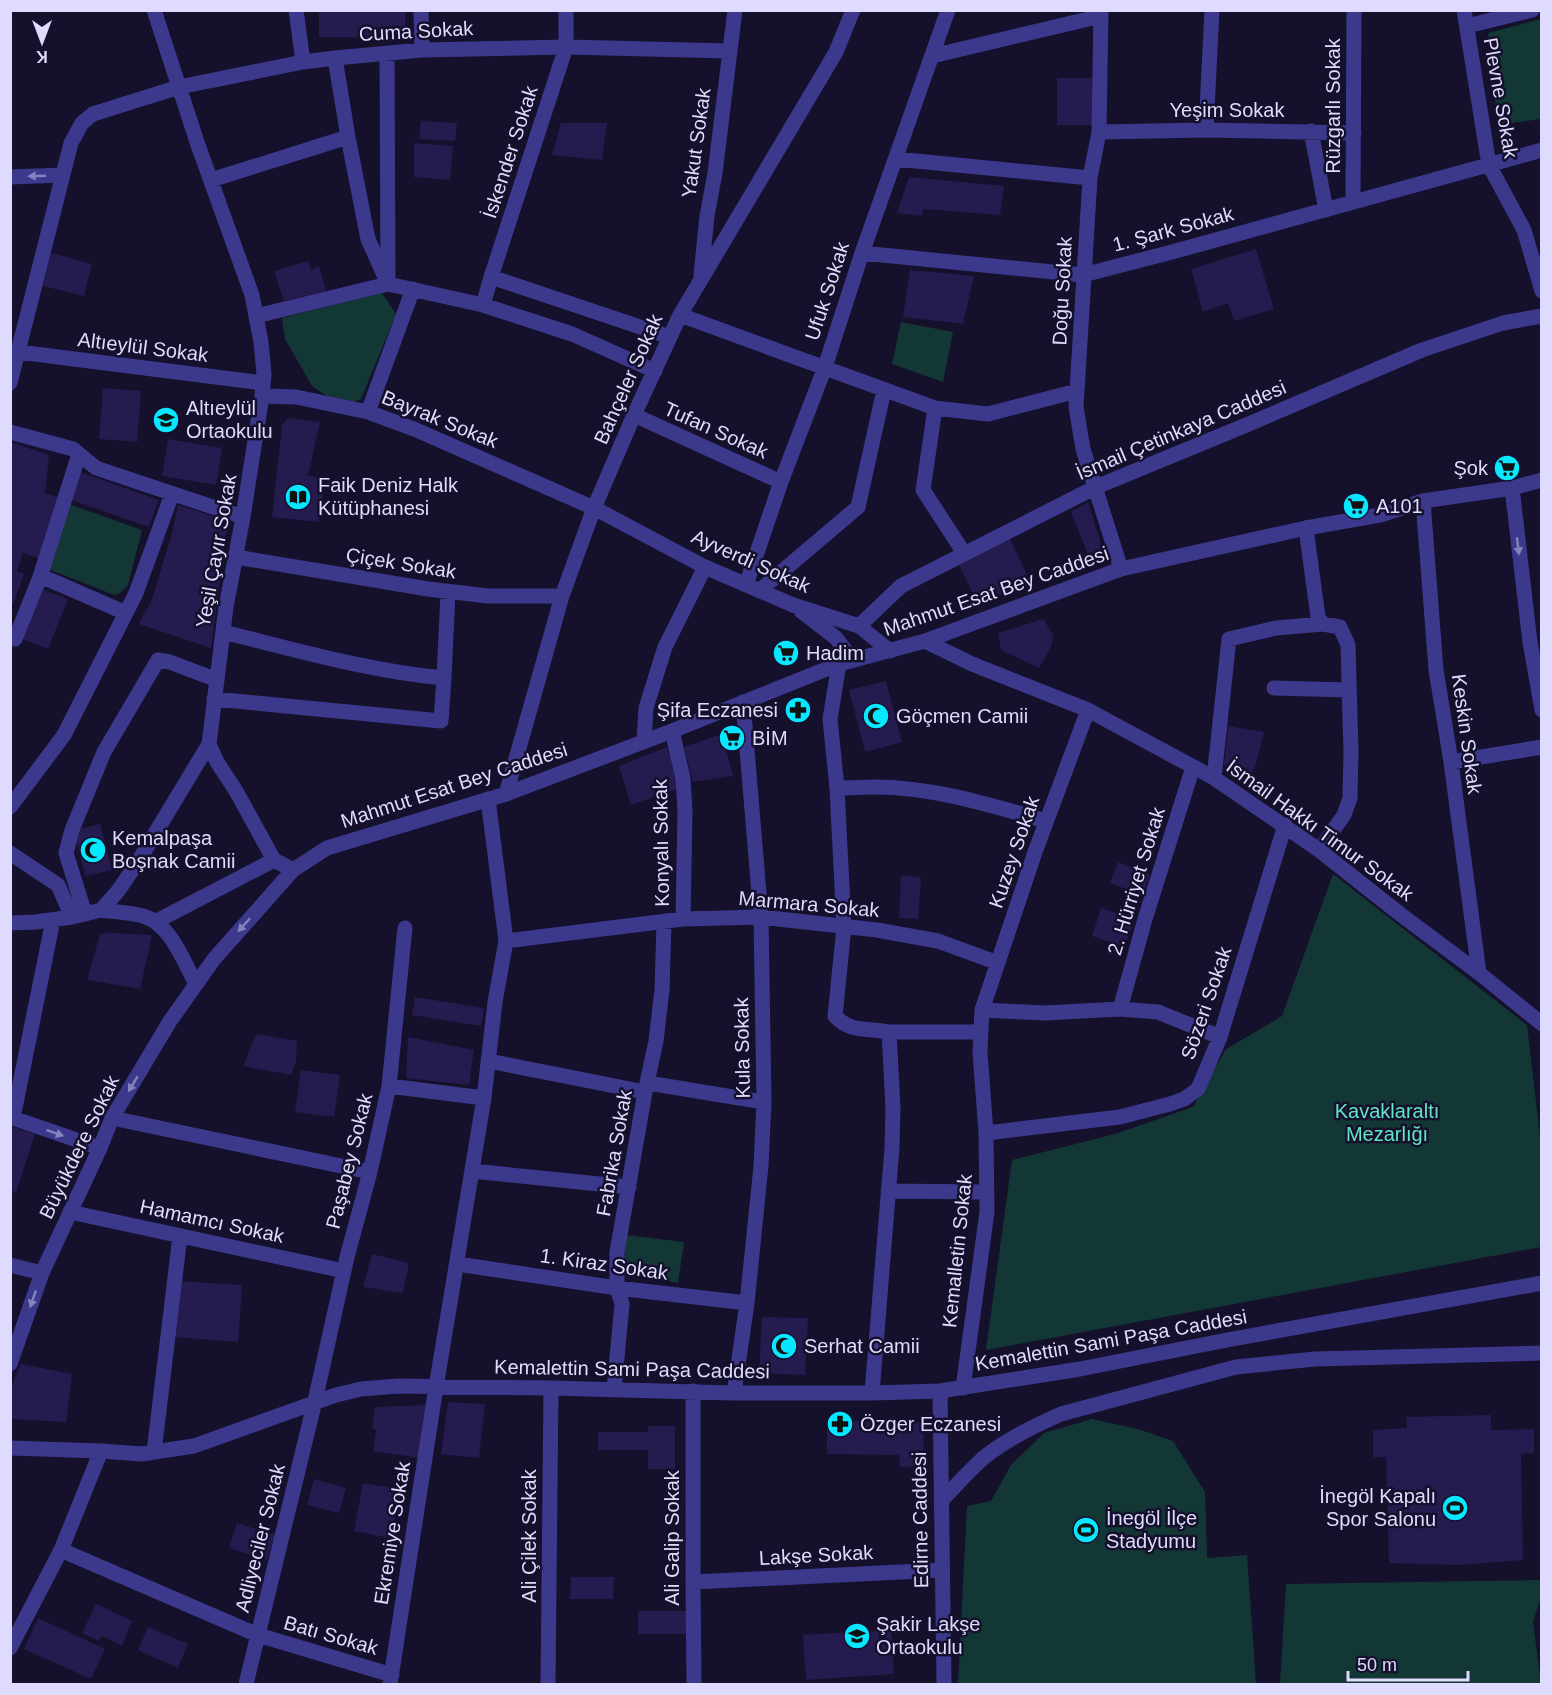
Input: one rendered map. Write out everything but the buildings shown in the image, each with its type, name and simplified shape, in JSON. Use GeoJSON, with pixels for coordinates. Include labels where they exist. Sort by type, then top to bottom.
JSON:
{"type":"FeatureCollection","features":[{"type":"Feature","properties":{"kind":"street","name":"Yeşil Çayır Sokak"},"geometry":{"type":"LineString","coordinates":[[154,10],[252,295],[261,342],[264,374],[223,632],[209,744]]}},
{"type":"Feature","properties":{"kind":"street"},"geometry":{"type":"LineString","coordinates":[[296,10],[303,62]]}},
{"type":"Feature","properties":{"kind":"street"},"geometry":{"type":"LineString","coordinates":[[421,10],[422,50]]}},
{"type":"Feature","properties":{"kind":"street","name":"İskender Sokak"},"geometry":{"type":"LineString","coordinates":[[483,305],[566,47],[566,10]]}},
{"type":"Feature","properties":{"kind":"street","name":"Yakut Sokak"},"geometry":{"type":"LineString","coordinates":[[701,281],[707,216],[715,173],[735,10]]}},
{"type":"Feature","properties":{"kind":"street","name":"Bahçeler Sokak"},"geometry":{"type":"LineString","coordinates":[[506,794],[562,596],[594,508],[634,415],[680,315],[836,52],[854,10]]}},
{"type":"Feature","properties":{"kind":"street","name":"Ufuk Sokak"},"geometry":{"type":"LineString","coordinates":[[753,588],[781,482],[825,367],[862,254],[948,10]]}},
{"type":"Feature","properties":{"kind":"street"},"geometry":{"type":"LineString","coordinates":[[1206,130],[1212,10]]}},
{"type":"Feature","properties":{"kind":"street","name":"Rüzgarlı Sokak"},"geometry":{"type":"LineString","coordinates":[[1353,201],[1354,10]]}},
{"type":"Feature","properties":{"kind":"street"},"geometry":{"type":"LineString","coordinates":[[1465,18],[1532,10]]}},
{"type":"Feature","properties":{"kind":"street"},"geometry":{"type":"LineString","coordinates":[[932,56],[1101,13]]}},
{"type":"Feature","properties":{"kind":"street","name":"Doğu Sokak"},"geometry":{"type":"LineString","coordinates":[[1101,13],[1099,132],[1090,178],[1076,407],[1083,449],[1121,569]]}},
{"type":"Feature","properties":{"kind":"street","name":"Plevne Sokak"},"geometry":{"type":"LineString","coordinates":[[1465,18],[1489,165],[1524,230],[1542,291]]}},
{"type":"Feature","properties":{"kind":"street","name":"Cuma Sokak"},"geometry":{"type":"LineString","coordinates":[[11,377],[71,143],[82,123],[93,114],[179,87],[303,62],[335,58],[422,50],[566,47],[729,51]]}},
{"type":"Feature","properties":{"kind":"street"},"geometry":{"type":"LineString","coordinates":[[387,53],[388,284]]}},
{"type":"Feature","properties":{"kind":"street"},"geometry":{"type":"LineString","coordinates":[[335,58],[368,239],[388,284]]}},
{"type":"Feature","properties":{"kind":"street","name":"Yeşim Sokak"},"geometry":{"type":"LineString","coordinates":[[1099,132],[1206,130],[1354,133]]}},
{"type":"Feature","properties":{"kind":"street"},"geometry":{"type":"LineString","coordinates":[[1311,131],[1326,210]]}},
{"type":"Feature","properties":{"kind":"street"},"geometry":{"type":"LineString","coordinates":[[211,180],[348,137]]}},
{"type":"Feature","properties":{"kind":"street","name":"1. Şark Sokak"},"geometry":{"type":"LineString","coordinates":[[862,254],[1083,275],[1542,150]]}},
{"type":"Feature","properties":{"kind":"street"},"geometry":{"type":"LineString","coordinates":[[896,159],[1090,178]]}},
{"type":"Feature","properties":{"kind":"street"},"geometry":{"type":"LineString","coordinates":[[10,177],[63,175]]}},
{"type":"Feature","properties":{"kind":"street"},"geometry":{"type":"LineString","coordinates":[[491,277],[670,338]]}},
{"type":"Feature","properties":{"kind":"street"},"geometry":{"type":"LineString","coordinates":[[256,316],[388,284],[483,305],[572,334],[655,371]]}},
{"type":"Feature","properties":{"kind":"street"},"geometry":{"type":"LineString","coordinates":[[368,412],[413,289]]}},
{"type":"Feature","properties":{"kind":"street"},"geometry":{"type":"LineString","coordinates":[[680,315],[935,408],[988,414],[1077,391]]}},
{"type":"Feature","properties":{"kind":"street","name":"İsmail Çetinkaya Caddesi"},"geometry":{"type":"LineString","coordinates":[[859,626],[901,586],[1096,487],[1422,350],[1503,323],[1542,316]]}},
{"type":"Feature","properties":{"kind":"street","name":"Altıeylül Sokak"},"geometry":{"type":"LineString","coordinates":[[19,352],[263,390]]}},
{"type":"Feature","properties":{"kind":"street","name":"Bayrak Sokak"},"geometry":{"type":"LineString","coordinates":[[263,390],[368,412],[414,429],[594,508]]}},
{"type":"Feature","properties":{"kind":"street"},"geometry":{"type":"LineString","coordinates":[[753,588],[858,507],[884,390]]}},
{"type":"Feature","properties":{"kind":"street"},"geometry":{"type":"LineString","coordinates":[[935,408],[923,490],[964,553]]}},
{"type":"Feature","properties":{"kind":"street","name":"Tufan Sokak"},"geometry":{"type":"LineString","coordinates":[[634,415],[781,482]]}},
{"type":"Feature","properties":{"kind":"street"},"geometry":{"type":"LineString","coordinates":[[10,432],[73,449],[96,468],[243,517]]}},
{"type":"Feature","properties":{"kind":"street"},"geometry":{"type":"LineString","coordinates":[[12,642],[40,578],[79,454]]}},
{"type":"Feature","properties":{"kind":"street","name":"Mahmut Esat Bey Caddesi"},"geometry":{"type":"LineString","coordinates":[[288,875],[327,848],[506,794],[846,662],[925,641],[1121,569],[1306,528],[1380,515],[1423,501],[1512,488],[1542,480]]}},
{"type":"Feature","properties":{"kind":"street"},"geometry":{"type":"LineString","coordinates":[[1512,488],[1530,642],[1542,710]]}},
{"type":"Feature","properties":{"kind":"street"},"geometry":{"type":"LineString","coordinates":[[10,807],[64,735],[136,593],[172,494]]}},
{"type":"Feature","properties":{"kind":"street","name":"Keskin Sokak"},"geometry":{"type":"LineString","coordinates":[[1423,501],[1436,670],[1451,762],[1479,973]]}},
{"type":"Feature","properties":{"kind":"street","name":"Ayverdi Sokak"},"geometry":{"type":"LineString","coordinates":[[594,508],[705,567],[793,605],[859,626],[890,651]]}},
{"type":"Feature","properties":{"kind":"street"},"geometry":{"type":"LineString","coordinates":[[1306,528],[1318,617],[1323,624]]}},
{"type":"Feature","properties":{"kind":"street","name":"Çiçek Sokak"},"geometry":{"type":"LineString","coordinates":[[236,557],[488,596],[562,596]]}},
{"type":"Feature","properties":{"kind":"street"},"geometry":{"type":"LineString","coordinates":[[644,741],[646,708],[665,647],[705,567]]}},
{"type":"Feature","properties":{"kind":"street"},"geometry":{"type":"LineString","coordinates":[[40,578],[50,580],[126,613]]}},
{"type":"Feature","properties":{"kind":"street"},"geometry":{"type":"LineString","coordinates":[[214,699],[441,721],[448,591]]}},
{"type":"Feature","properties":{"kind":"street"},"geometry":{"type":"LineString","coordinates":[[793,605],[836,638],[846,662],[830,719],[837,788],[844,927],[835,1016],[843,1025],[852,1029],[877,1029],[889,1032],[981,1032]]}},
{"type":"Feature","properties":{"kind":"street"},"geometry":{"type":"LineString","coordinates":[[1214,778],[1229,639],[1276,628],[1323,624],[1340,627],[1348,645],[1350,798],[1344,815],[1319,850]]}},
{"type":"Feature","properties":{"kind":"street"},"geometry":{"type":"LineString","coordinates":[[223,632],[321,657],[385,670],[444,678]]}},
{"type":"Feature","properties":{"kind":"street","name":"İsmail Hakkı Timur Sokak"},"geometry":{"type":"LineString","coordinates":[[925,641],[972,664],[1088,710],[1214,778],[1319,850],[1542,1024]]}},
{"type":"Feature","properties":{"kind":"street"},"geometry":{"type":"LineString","coordinates":[[79,916],[66,853],[72,830],[104,752],[158,660],[170,662],[217,680]]}},
{"type":"Feature","properties":{"kind":"street"},"geometry":{"type":"LineString","coordinates":[[1274,688],[1348,690]]}},
{"type":"Feature","properties":{"kind":"street","name":"Kula Sokak"},"geometry":{"type":"LineString","coordinates":[[734,1393],[747,1303],[761,1166],[764,1102],[761,917],[742,702]]}},
{"type":"Feature","properties":{"kind":"street","name":"Kuzey Sokak"},"geometry":{"type":"LineString","coordinates":[[982,1010],[1046,821],[1088,710]]}},
{"type":"Feature","properties":{"kind":"street","name":"Konyalı Sokak"},"geometry":{"type":"LineString","coordinates":[[672,731],[683,778],[685,810],[683,919]]}},
{"type":"Feature","properties":{"kind":"street"},"geometry":{"type":"LineString","coordinates":[[101,910],[139,861],[209,744]]}},
{"type":"Feature","properties":{"kind":"street"},"geometry":{"type":"LineString","coordinates":[[209,744],[274,861],[288,875]]}},
{"type":"Feature","properties":{"kind":"street"},"geometry":{"type":"LineString","coordinates":[[1451,762],[1542,747]]}},
{"type":"Feature","properties":{"kind":"street","name":"2. Hürriyet Sokak"},"geometry":{"type":"LineString","coordinates":[[1120,1009],[1193,767]]}},
{"type":"Feature","properties":{"kind":"street"},"geometry":{"type":"LineString","coordinates":[[837,788],[875,787],[922,791],[965,798],[1046,821]]}},
{"type":"Feature","properties":{"kind":"street","name":"Ekremiye Sokak"},"geometry":{"type":"LineString","coordinates":[[391,1680],[484,1098],[495,1002],[506,941],[488,799]]}},
{"type":"Feature","properties":{"kind":"street","name":"Sözeri Sokak"},"geometry":{"type":"LineString","coordinates":[[986,1133],[1120,1117],[1148,1111],[1184,1099],[1198,1089],[1220,1037],[1285,825]]}},
{"type":"Feature","properties":{"kind":"street"},"geometry":{"type":"LineString","coordinates":[[10,853],[58,885],[79,916]]}},
{"type":"Feature","properties":{"kind":"street"},"geometry":{"type":"LineString","coordinates":[[155,922],[274,861]]}},
{"type":"Feature","properties":{"kind":"street","name":"Büyükdere Sokak"},"geometry":{"type":"LineString","coordinates":[[10,1364],[42,1273],[112,1118],[170,1021],[214,958],[288,875]]}},
{"type":"Feature","properties":{"kind":"street"},"geometry":{"type":"LineString","coordinates":[[10,923],[53,920],[101,910],[144,916],[162,926],[196,984]]}},
{"type":"Feature","properties":{"kind":"street","name":"Marmara Sokak"},"geometry":{"type":"LineString","coordinates":[[506,941],[683,919],[761,917],[878,930],[938,941],[998,963]]}},
{"type":"Feature","properties":{"kind":"street"},"geometry":{"type":"LineString","coordinates":[[53,920],[12,1118],[100,1148]]}},
{"type":"Feature","properties":{"kind":"street","name":"Fabrika Sokak"},"geometry":{"type":"LineString","coordinates":[[614,1390],[622,1304],[616,1288],[617,1252],[656,1041],[662,990],[664,922]]}},
{"type":"Feature","properties":{"kind":"street","name":"Paşabey Sokak"},"geometry":{"type":"LineString","coordinates":[[315,1401],[344,1271],[370,1172],[388,1086],[405,928]]}},
{"type":"Feature","properties":{"kind":"street"},"geometry":{"type":"LineString","coordinates":[[982,1010],[1045,1012],[1120,1009],[1158,1012],[1220,1037]]}},
{"type":"Feature","properties":{"kind":"street","name":"Kemalletin Sokak"},"geometry":{"type":"LineString","coordinates":[[963,1388],[987,1212],[986,1133],[980,1052],[982,1010]]}},
{"type":"Feature","properties":{"kind":"street"},"geometry":{"type":"LineString","coordinates":[[872,1393],[892,1148],[893,1108],[889,1032]]}},
{"type":"Feature","properties":{"kind":"street"},"geometry":{"type":"LineString","coordinates":[[489,1061],[646,1087],[764,1102]]}},
{"type":"Feature","properties":{"kind":"street"},"geometry":{"type":"LineString","coordinates":[[388,1086],[484,1098]]}},
{"type":"Feature","properties":{"kind":"street"},"geometry":{"type":"LineString","coordinates":[[112,1118],[370,1172]]}},
{"type":"Feature","properties":{"kind":"street"},"geometry":{"type":"LineString","coordinates":[[472,1171],[629,1187]]}},
{"type":"Feature","properties":{"kind":"street"},"geometry":{"type":"LineString","coordinates":[[888,1191],[987,1192]]}},
{"type":"Feature","properties":{"kind":"street","name":"Hamamcı Sokak"},"geometry":{"type":"LineString","coordinates":[[70,1212],[344,1271]]}},
{"type":"Feature","properties":{"kind":"street"},"geometry":{"type":"LineString","coordinates":[[153,1452],[180,1236]]}},
{"type":"Feature","properties":{"kind":"street","name":"1. Kiraz Sokak"},"geometry":{"type":"LineString","coordinates":[[456,1264],[616,1288],[747,1303]]}},
{"type":"Feature","properties":{"kind":"street"},"geometry":{"type":"LineString","coordinates":[[10,1265],[42,1273]]}},
{"type":"Feature","properties":{"kind":"street","name":"Kemalettin Sami Paşa Caddesi"},"geometry":{"type":"LineString","coordinates":[[10,1448],[142,1454],[194,1446],[315,1401],[361,1389],[398,1386],[734,1393],[940,1391],[1080,1369],[1542,1283]]}},
{"type":"Feature","properties":{"kind":"street"},"geometry":{"type":"LineString","coordinates":[[941,1501],[987,1456],[1040,1423],[1061,1414],[1236,1366],[1315,1359],[1542,1353]]}},
{"type":"Feature","properties":{"kind":"street","name":"Ali Çilek Sokak"},"geometry":{"type":"LineString","coordinates":[[549,1684],[551,1388]]}},
{"type":"Feature","properties":{"kind":"street","name":"Ali Galip Sokak"},"geometry":{"type":"LineString","coordinates":[[693,1391],[694,1684]]}},
{"type":"Feature","properties":{"kind":"street","name":"Edirne Caddesi"},"geometry":{"type":"LineString","coordinates":[[940,1391],[944,1684]]}},
{"type":"Feature","properties":{"kind":"street","name":"Adliyeciler Sokak"},"geometry":{"type":"LineString","coordinates":[[246,1684],[315,1401]]}},
{"type":"Feature","properties":{"kind":"street"},"geometry":{"type":"LineString","coordinates":[[10,1648],[61,1550],[101,1451]]}},
{"type":"Feature","properties":{"kind":"street","name":"Batı Sokak"},"geometry":{"type":"LineString","coordinates":[[61,1550],[258,1635],[391,1680]]}},
{"type":"Feature","properties":{"kind":"street","name":"Lakşe Sokak"},"geometry":{"type":"LineString","coordinates":[[693,1582],[942,1570]]}},
{"type":"Feature","properties":{"kind":"green space"},"geometry":{"type":"Polygon","coordinates":[[[1541,19],[1541,119],[1498,125],[1488,33],[1541,19]]]}},
{"type":"Feature","properties":{"kind":"green space"},"geometry":{"type":"Polygon","coordinates":[[[382,293],[396,314],[361,399],[353,402],[331,399],[312,386],[285,339],[282,318],[382,293]]]}},
{"type":"Feature","properties":{"kind":"green space"},"geometry":{"type":"Polygon","coordinates":[[[901,322],[953,332],[943,382],[892,364],[901,322]]]}},
{"type":"Feature","properties":{"kind":"green space"},"geometry":{"type":"Polygon","coordinates":[[[69,504],[142,530],[128,585],[120,593],[114,595],[48,569],[69,504]]]}},
{"type":"Feature","properties":{"kind":"green space","name":"Kavaklaraltı Mezarlığı"},"geometry":{"type":"Polygon","coordinates":[[[1333,874],[1527,1025],[1541,1145],[1541,1247],[986,1350],[1012,1160],[1115,1134],[1193,1107],[1226,1049],[1282,1016],[1333,874]]]}},
{"type":"Feature","properties":{"kind":"green space"},"geometry":{"type":"Polygon","coordinates":[[[626,1235],[684,1242],[678,1283],[623,1274],[626,1235]]]}},
{"type":"Feature","properties":{"kind":"green space","name":"İnegöl İlçe Stadyumu"},"geometry":{"type":"Polygon","coordinates":[[[1092,1419],[1138,1429],[1173,1441],[1205,1492],[1207,1558],[1247,1555],[1256,1684],[958,1684],[967,1506],[991,1501],[1011,1465],[1044,1433],[1092,1419]]]}},
{"type":"Feature","properties":{"kind":"green space"},"geometry":{"type":"Polygon","coordinates":[[[1541,1580],[1541,1597],[1533,1622],[1541,1684],[1280,1684],[1286,1584],[1541,1580]]]}},
{"type":"Feature","properties":{"kind":"place","name":"Altıeylül Ortaokulu"},"geometry":{"type":"Point","coordinates":[166,420]}},
{"type":"Feature","properties":{"kind":"place","name":"Şok"},"geometry":{"type":"Point","coordinates":[1507,468]}},
{"type":"Feature","properties":{"kind":"place","name":"Faik Deniz Halk Kütüphanesi"},"geometry":{"type":"Point","coordinates":[298,497]}},
{"type":"Feature","properties":{"kind":"place","name":"A101"},"geometry":{"type":"Point","coordinates":[1356,506]}},
{"type":"Feature","properties":{"kind":"place","name":"Hadim"},"geometry":{"type":"Point","coordinates":[786,653]}},
{"type":"Feature","properties":{"kind":"place","name":"Şifa Eczanesi"},"geometry":{"type":"Point","coordinates":[798,710]}},
{"type":"Feature","properties":{"kind":"place","name":"Göçmen Camii"},"geometry":{"type":"Point","coordinates":[876,716]}},
{"type":"Feature","properties":{"kind":"place","name":"BİM"},"geometry":{"type":"Point","coordinates":[732,738]}},
{"type":"Feature","properties":{"kind":"place","name":"Kemalpaşa Boşnak Camii"},"geometry":{"type":"Point","coordinates":[93,850]}},
{"type":"Feature","properties":{"kind":"place","name":"Serhat Camii"},"geometry":{"type":"Point","coordinates":[784,1346]}},
{"type":"Feature","properties":{"kind":"place","name":"Özger Eczanesi"},"geometry":{"type":"Point","coordinates":[840,1424]}},
{"type":"Feature","properties":{"kind":"place","name":"İnegöl Kapalı Spor Salonu"},"geometry":{"type":"Point","coordinates":[1455,1508]}},
{"type":"Feature","properties":{"kind":"place","name":"İnegöl İlçe Stadyumu"},"geometry":{"type":"Point","coordinates":[1086,1530]}},
{"type":"Feature","properties":{"kind":"place","name":"Şakir Lakşe Ortaokulu"},"geometry":{"type":"Point","coordinates":[857,1636]}}]}
